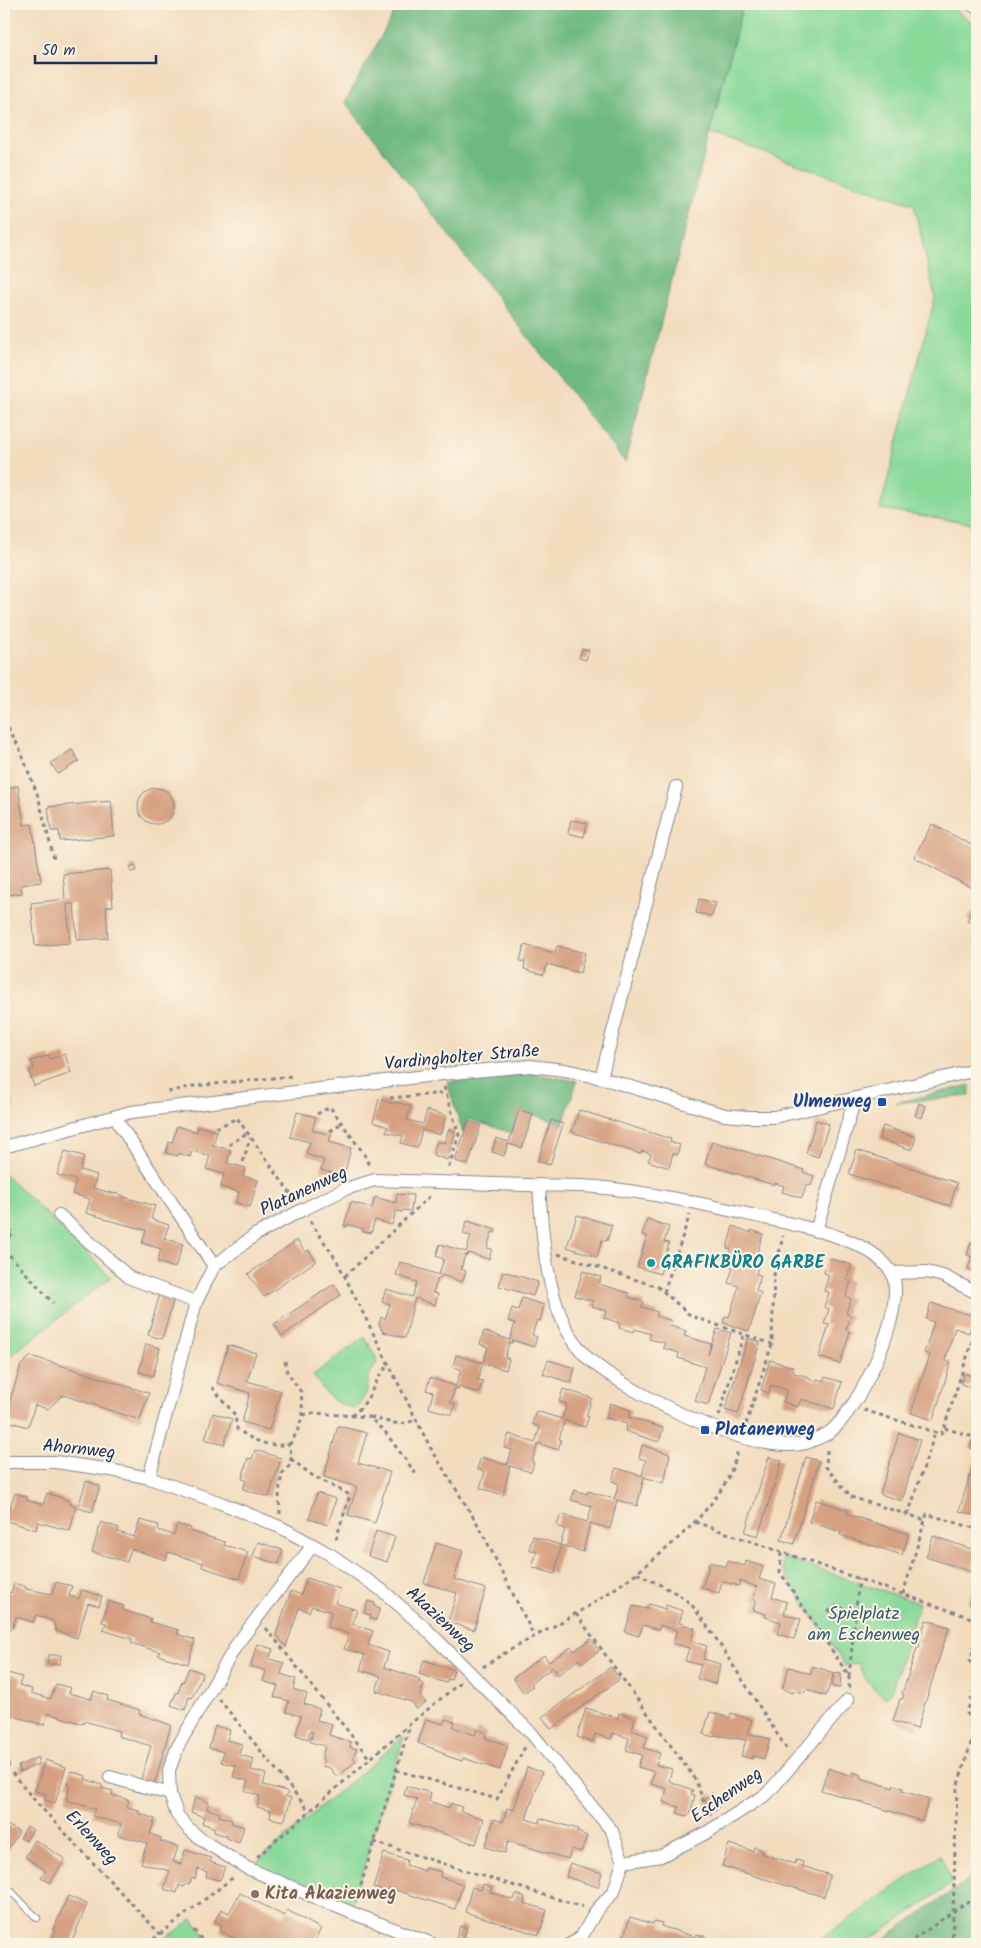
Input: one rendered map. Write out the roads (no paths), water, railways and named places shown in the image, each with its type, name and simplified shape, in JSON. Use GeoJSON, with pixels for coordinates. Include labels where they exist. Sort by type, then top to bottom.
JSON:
{"type":"FeatureCollection","features":[{"type":"Feature","properties":{"kind":"street"},"geometry":{"type":"LineString","coordinates":[[971,4],[977,8]]}},
{"type":"Feature","properties":{"kind":"street"},"geometry":{"type":"LineString","coordinates":[[601,1078],[676,787]]}},
{"type":"Feature","properties":{"kind":"street","name":"Vardingholter Straße"},"geometry":{"type":"LineString","coordinates":[[4,1147],[131,1112],[442,1074],[530,1066],[565,1070],[601,1078],[725,1114],[748,1117],[774,1117],[977,1070]]}},
{"type":"Feature","properties":{"kind":"street"},"geometry":{"type":"LineString","coordinates":[[816,1231],[855,1098]]}},
{"type":"Feature","properties":{"kind":"street"},"geometry":{"type":"LineString","coordinates":[[119,1124],[214,1266]]}},
{"type":"Feature","properties":{"kind":"street","name":"Platanenweg"},"geometry":{"type":"LineString","coordinates":[[149,1478],[196,1302],[214,1266],[255,1235],[345,1189],[375,1180],[594,1187],[694,1201],[816,1231],[864,1248],[881,1260],[892,1273]]}},
{"type":"Feature","properties":{"kind":"street"},"geometry":{"type":"LineString","coordinates":[[539,1185],[542,1234],[554,1298],[567,1330],[588,1358],[616,1380],[685,1417],[716,1429],[742,1436],[787,1445],[807,1442],[827,1434],[841,1421],[852,1406],[885,1342],[892,1319],[895,1295],[892,1273],[927,1272],[943,1276],[977,1293]]}},
{"type":"Feature","properties":{"kind":"street"},"geometry":{"type":"LineString","coordinates":[[58,1215],[130,1278],[196,1302]]}},
{"type":"Feature","properties":{"kind":"street","name":"Ahornweg"},"geometry":{"type":"LineString","coordinates":[[4,1462],[55,1462],[111,1470],[149,1478]]}},
{"type":"Feature","properties":{"kind":"street","name":"Akazienweg"},"geometry":{"type":"LineString","coordinates":[[149,1478],[221,1503],[280,1527],[331,1555],[383,1592],[427,1630],[532,1734],[612,1831],[623,1862]]}},
{"type":"Feature","properties":{"kind":"street"},"geometry":{"type":"LineString","coordinates":[[314,1545],[238,1644],[178,1746],[169,1770],[170,1794],[177,1814],[189,1829],[202,1840],[246,1867],[352,1913],[433,1944]]}},
{"type":"Feature","properties":{"kind":"street","name":"Eschenweg"},"geometry":{"type":"LineString","coordinates":[[623,1862],[660,1856],[706,1833],[767,1794],[848,1700]]}},
{"type":"Feature","properties":{"kind":"street"},"geometry":{"type":"LineString","coordinates":[[110,1777],[170,1794]]}},
{"type":"Feature","properties":{"kind":"street"},"geometry":{"type":"LineString","coordinates":[[571,1944],[582,1936],[596,1911],[614,1891],[623,1862]]}},
{"type":"Feature","properties":{"kind":"lane"},"geometry":{"type":"LineString","coordinates":[[4,1884],[37,1918]]}},
{"type":"Feature","properties":{"kind":"place","name":"Ulmenweg"},"geometry":{"type":"Point","coordinates":[882,1102]}},
{"type":"Feature","properties":{"kind":"place","name":"GRAFIKBÜRO GARBE"},"geometry":{"type":"Point","coordinates":[651,1263]}},
{"type":"Feature","properties":{"kind":"place","name":"Platanenweg"},"geometry":{"type":"Point","coordinates":[705,1430]}},
{"type":"Feature","properties":{"kind":"place","name":"Kita Akazienweg"},"geometry":{"type":"Point","coordinates":[255,1894]}},
{"type":"Feature","properties":{"kind":"park label","name":"Spielplatz am Eschenweg"},"geometry":{"type":"Point","coordinates":[864,1624]}}]}
